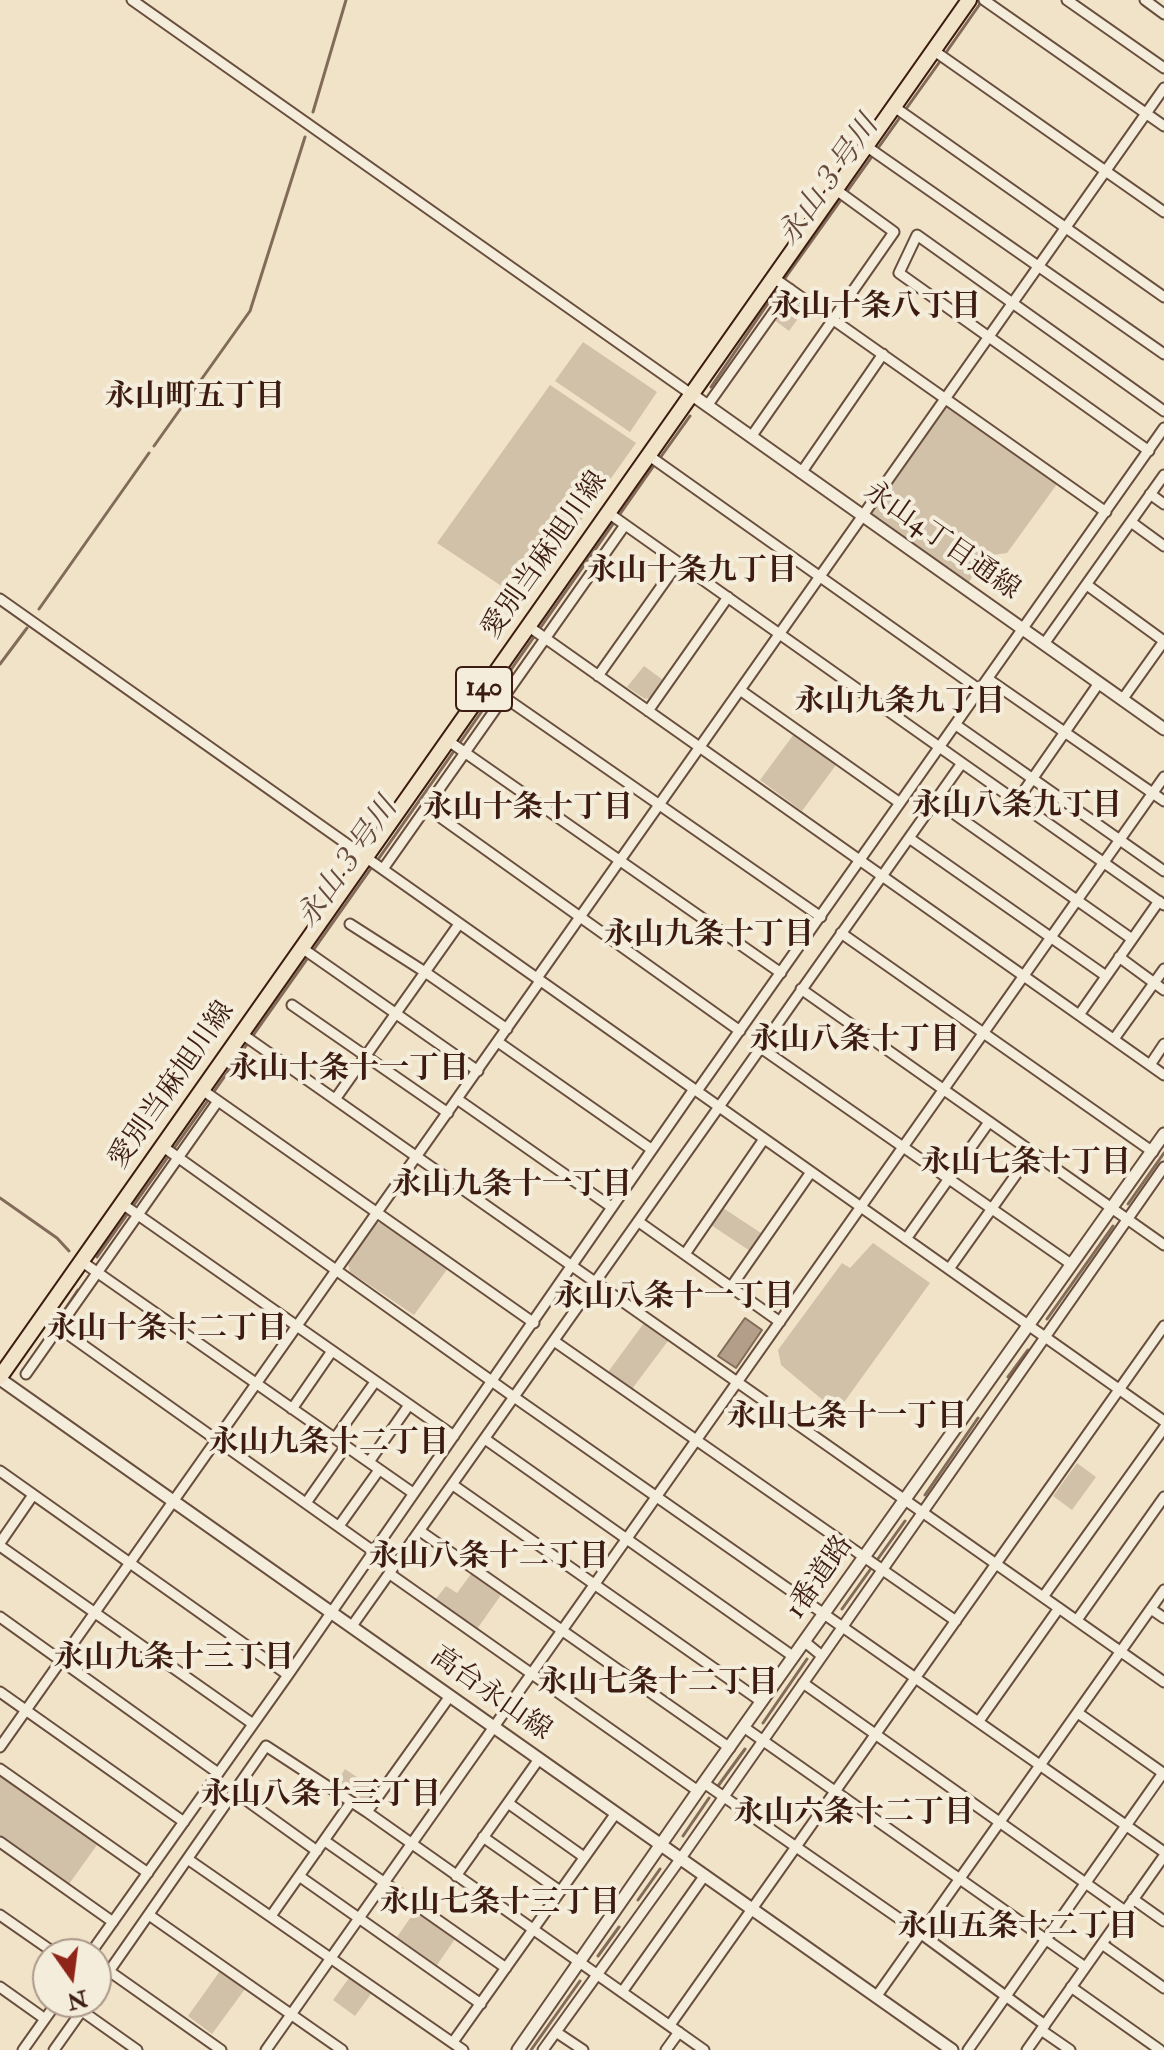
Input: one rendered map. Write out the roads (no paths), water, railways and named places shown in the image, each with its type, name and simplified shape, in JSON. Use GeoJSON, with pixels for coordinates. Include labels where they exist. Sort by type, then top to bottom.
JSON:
{"type":"FeatureCollection","features":[{"type":"Feature","properties":{"kind":"main road","name":"愛別当麻旭川線"},"geometry":{"type":"LineString","coordinates":[[0,1378],[81,1261],[130,1209],[170,1153],[308,953],[365,857],[457,746],[616,519],[691,394],[782,284],[841,193],[939,54],[969,0]]}},
{"type":"Feature","properties":{"kind":"street"},"geometry":{"type":"LineString","coordinates":[[132,0],[691,394]]}},
{"type":"Feature","properties":{"kind":"street"},"geometry":{"type":"LineString","coordinates":[[1067,0],[1164,68]]}},
{"type":"Feature","properties":{"kind":"street"},"geometry":{"type":"LineString","coordinates":[[1145,0],[1164,14]]}},
{"type":"Feature","properties":{"kind":"street"},"geometry":{"type":"LineString","coordinates":[[986,1],[1164,126]]}},
{"type":"Feature","properties":{"kind":"street"},"geometry":{"type":"LineString","coordinates":[[939,54],[1164,212]]}},
{"type":"Feature","properties":{"kind":"street"},"geometry":{"type":"LineString","coordinates":[[0,1747],[478,1071],[580,917],[1164,88]]}},
{"type":"Feature","properties":{"kind":"street"},"geometry":{"type":"LineString","coordinates":[[899,111],[1164,297]]}},
{"type":"Feature","properties":{"kind":"street"},"geometry":{"type":"LineString","coordinates":[[872,150],[1164,354]]}},
{"type":"Feature","properties":{"kind":"street"},"geometry":{"type":"LineString","coordinates":[[841,193],[894,232],[913,242]]}},
{"type":"Feature","properties":{"kind":"street"},"geometry":{"type":"LineString","coordinates":[[751,437],[894,232]]}},
{"type":"Feature","properties":{"kind":"street"},"geometry":{"type":"LineString","coordinates":[[1149,451],[899,273],[917,235],[1164,411]]}},
{"type":"Feature","properties":{"kind":"street"},"geometry":{"type":"LineString","coordinates":[[707,406],[782,284],[1106,512]]}},
{"type":"Feature","properties":{"kind":"street"},"geometry":{"type":"LineString","coordinates":[[801,473],[883,354]]}},
{"type":"Feature","properties":{"kind":"street","name":"永山4丁目通線"},"geometry":{"type":"LineString","coordinates":[[691,394],[1164,729]]}},
{"type":"Feature","properties":{"kind":"street"},"geometry":{"type":"LineString","coordinates":[[102,1938],[534,1323],[610,1206],[740,1031],[1164,428]]}},
{"type":"Feature","properties":{"kind":"street"},"geometry":{"type":"LineString","coordinates":[[654,460],[980,690]]}},
{"type":"Feature","properties":{"kind":"street"},"geometry":{"type":"LineString","coordinates":[[1044,644],[1164,475]]}},
{"type":"Feature","properties":{"kind":"street"},"geometry":{"type":"LineString","coordinates":[[1150,494],[1164,504]]}},
{"type":"Feature","properties":{"kind":"street"},"geometry":{"type":"LineString","coordinates":[[383,869],[426,807],[457,746],[504,697],[537,632],[616,519],[1161,903],[1079,1015]]}},
{"type":"Feature","properties":{"kind":"street"},"geometry":{"type":"LineString","coordinates":[[1131,522],[1164,546]]}},
{"type":"Feature","properties":{"kind":"street"},"geometry":{"type":"LineString","coordinates":[[598,676],[678,563]]}},
{"type":"Feature","properties":{"kind":"street"},"geometry":{"type":"LineString","coordinates":[[1087,585],[1164,641],[1122,700]]}},
{"type":"Feature","properties":{"kind":"street"},"geometry":{"type":"LineString","coordinates":[[648,711],[728,597]]}},
{"type":"Feature","properties":{"kind":"street"},"geometry":{"type":"LineString","coordinates":[[0,599],[1164,1421]]}},
{"type":"Feature","properties":{"kind":"street"},"geometry":{"type":"LineString","coordinates":[[537,632],[1164,1075]]}},
{"type":"Feature","properties":{"kind":"street"},"geometry":{"type":"LineString","coordinates":[[988,679],[1164,801]]}},
{"type":"Feature","properties":{"kind":"street"},"geometry":{"type":"LineString","coordinates":[[1017,801],[1099,683]]}},
{"type":"Feature","properties":{"kind":"street"},"geometry":{"type":"LineString","coordinates":[[740,690],[900,803]]}},
{"type":"Feature","properties":{"kind":"street"},"geometry":{"type":"LineString","coordinates":[[504,697],[821,917]]}},
{"type":"Feature","properties":{"kind":"street"},"geometry":{"type":"LineString","coordinates":[[956,725],[1164,871]]}},
{"type":"Feature","properties":{"kind":"street"},"geometry":{"type":"LineString","coordinates":[[457,746],[781,973]]}},
{"type":"Feature","properties":{"kind":"street"},"geometry":{"type":"LineString","coordinates":[[352,1626],[962,763]]}},
{"type":"Feature","properties":{"kind":"street"},"geometry":{"type":"LineString","coordinates":[[266,2050],[1164,777]]}},
{"type":"Feature","properties":{"kind":"street"},"geometry":{"type":"LineString","coordinates":[[936,801],[1132,939]]}},
{"type":"Feature","properties":{"kind":"street"},"geometry":{"type":"LineString","coordinates":[[426,807],[740,1031]]}},
{"type":"Feature","properties":{"kind":"street"},"geometry":{"type":"LineString","coordinates":[[909,838],[1106,976]]}},
{"type":"Feature","properties":{"kind":"street"},"geometry":{"type":"LineString","coordinates":[[350,924],[507,1029]]}},
{"type":"Feature","properties":{"kind":"street"},"geometry":{"type":"LineString","coordinates":[[336,1098],[459,924]]}},
{"type":"Feature","properties":{"kind":"street"},"geometry":{"type":"LineString","coordinates":[[841,933],[1153,1152]]}},
{"type":"Feature","properties":{"kind":"street"},"geometry":{"type":"LineString","coordinates":[[308,953],[478,1071]]}},
{"type":"Feature","properties":{"kind":"street"},"geometry":{"type":"LineString","coordinates":[[1119,957],[1164,990]]}},
{"type":"Feature","properties":{"kind":"street"},"geometry":{"type":"LineString","coordinates":[[1114,1039],[1164,969]]}},
{"type":"Feature","properties":{"kind":"street"},"geometry":{"type":"LineString","coordinates":[[801,989],[1164,1245]]}},
{"type":"Feature","properties":{"kind":"street"},"geometry":{"type":"LineString","coordinates":[[292,1005],[448,1113]]}},
{"type":"Feature","properties":{"kind":"street"},"geometry":{"type":"LineString","coordinates":[[247,1038],[1164,1682]]}},
{"type":"Feature","properties":{"kind":"street"},"geometry":{"type":"LineString","coordinates":[[498,1042],[651,1149]]}},
{"type":"Feature","properties":{"kind":"street"},"geometry":{"type":"LineString","coordinates":[[1150,1065],[1164,1044]]}},
{"type":"Feature","properties":{"kind":"street"},"geometry":{"type":"LineString","coordinates":[[761,1048],[1071,1264]]}},
{"type":"Feature","properties":{"kind":"street"},"geometry":{"type":"LineString","coordinates":[[210,1095],[534,1323]]}},
{"type":"Feature","properties":{"kind":"street"},"geometry":{"type":"LineString","coordinates":[[457,1099],[610,1206]]}},
{"type":"Feature","properties":{"kind":"street"},"geometry":{"type":"LineString","coordinates":[[906,1239],[989,1122]]}},
{"type":"Feature","properties":{"kind":"street","name":"1番道路"},"geometry":{"type":"LineString","coordinates":[[518,2050],[823,1615],[875,1563],[905,1500],[1164,1134]]}},
{"type":"Feature","properties":{"kind":"street"},"geometry":{"type":"LineString","coordinates":[[685,1254],[764,1139]]}},
{"type":"Feature","properties":{"kind":"street"},"geometry":{"type":"LineString","coordinates":[[949,1269],[1032,1152]]}},
{"type":"Feature","properties":{"kind":"street"},"geometry":{"type":"LineString","coordinates":[[170,1153],[1164,1854],[1027,2050]]}},
{"type":"Feature","properties":{"kind":"street"},"geometry":{"type":"LineString","coordinates":[[543,2050],[843,1626],[875,1563],[922,1512],[1164,1167]]}},
{"type":"Feature","properties":{"kind":"street"},"geometry":{"type":"LineString","coordinates":[[731,1287],[811,1172]]}},
{"type":"Feature","properties":{"kind":"street"},"geometry":{"type":"LineString","coordinates":[[26,1374],[97,1272],[130,1209],[454,1436]]}},
{"type":"Feature","properties":{"kind":"street"},"geometry":{"type":"LineString","coordinates":[[639,1222],[780,1322]]}},
{"type":"Feature","properties":{"kind":"street"},"geometry":{"type":"LineString","coordinates":[[81,1261],[413,1493]]}},
{"type":"Feature","properties":{"kind":"street"},"geometry":{"type":"LineString","coordinates":[[59,1328],[373,1551]]}},
{"type":"Feature","properties":{"kind":"street"},"geometry":{"type":"LineString","coordinates":[[670,2025],[1163,1329]]}},
{"type":"Feature","properties":{"kind":"street"},"geometry":{"type":"LineString","coordinates":[[554,1341],[956,1621]]}},
{"type":"Feature","properties":{"kind":"street"},"geometry":{"type":"LineString","coordinates":[[292,1409],[332,1351]]}},
{"type":"Feature","properties":{"kind":"street","name":"高台永山線"},"geometry":{"type":"LineString","coordinates":[[0,1378],[952,2050]]}},
{"type":"Feature","properties":{"kind":"street"},"geometry":{"type":"LineString","coordinates":[[335,1438],[375,1382]]}},
{"type":"Feature","properties":{"kind":"street"},"geometry":{"type":"LineString","coordinates":[[369,1462],[409,1405]]}},
{"type":"Feature","properties":{"kind":"street"},"geometry":{"type":"LineString","coordinates":[[1043,1597],[1164,1428]]}},
{"type":"Feature","properties":{"kind":"street"},"geometry":{"type":"LineString","coordinates":[[485,1439],[794,1657]]}},
{"type":"Feature","properties":{"kind":"street"},"geometry":{"type":"LineString","coordinates":[[306,1503],[346,1446]]}},
{"type":"Feature","properties":{"kind":"street"},"geometry":{"type":"LineString","coordinates":[[339,1526],[379,1470]]}},
{"type":"Feature","properties":{"kind":"street"},"geometry":{"type":"LineString","coordinates":[[0,1471],[288,1675]]}},
{"type":"Feature","properties":{"kind":"street"},"geometry":{"type":"LineString","coordinates":[[453,1485],[762,1702]]}},
{"type":"Feature","properties":{"kind":"street"},"geometry":{"type":"LineString","coordinates":[[33,1495],[0,1544],[253,1724]]}},
{"type":"Feature","properties":{"kind":"street"},"geometry":{"type":"LineString","coordinates":[[1077,1620],[1164,1497]]}},
{"type":"Feature","properties":{"kind":"street"},"geometry":{"type":"LineString","coordinates":[[420,1531],[730,1748]]}},
{"type":"Feature","properties":{"kind":"street"},"geometry":{"type":"LineString","coordinates":[[390,1574],[532,1675],[701,1787],[723,1795],[1006,1996],[1070,2050]]}},
{"type":"Feature","properties":{"kind":"street"},"geometry":{"type":"LineString","coordinates":[[876,1997],[1164,1590]]}},
{"type":"Feature","properties":{"kind":"street"},"geometry":{"type":"LineString","coordinates":[[979,1721],[1059,1608]]}},
{"type":"Feature","properties":{"kind":"street"},"geometry":{"type":"LineString","coordinates":[[1151,1609],[1164,1618]]}},
{"type":"Feature","properties":{"kind":"street"},"geometry":{"type":"LineString","coordinates":[[0,1617],[218,1773]]}},
{"type":"Feature","properties":{"kind":"street"},"geometry":{"type":"LineString","coordinates":[[805,1642],[822,1656]]}},
{"type":"Feature","properties":{"kind":"street"},"geometry":{"type":"LineString","coordinates":[[803,1683],[1125,1911]]}},
{"type":"Feature","properties":{"kind":"street"},"geometry":{"type":"LineString","coordinates":[[0,1692],[184,1822]]}},
{"type":"Feature","properties":{"kind":"street"},"geometry":{"type":"LineString","coordinates":[[367,1812],[450,1696]]}},
{"type":"Feature","properties":{"kind":"street"},"geometry":{"type":"LineString","coordinates":[[968,2050],[1163,1773],[1078,1713]]}},
{"type":"Feature","properties":{"kind":"street"},"geometry":{"type":"LineString","coordinates":[[745,1728],[1085,1967]]}},
{"type":"Feature","properties":{"kind":"street"},"geometry":{"type":"LineString","coordinates":[[112,1967],[266,1746],[367,1812],[704,2050]]}},
{"type":"Feature","properties":{"kind":"street"},"geometry":{"type":"LineString","coordinates":[[456,1876],[539,1759]]}},
{"type":"Feature","properties":{"kind":"street"},"geometry":{"type":"LineString","coordinates":[[0,1769],[148,1873]]}},
{"type":"Feature","properties":{"kind":"street"},"geometry":{"type":"LineString","coordinates":[[235,1792],[317,1851]]}},
{"type":"Feature","properties":{"kind":"street"},"geometry":{"type":"LineString","coordinates":[[271,1916],[351,1802]]}},
{"type":"Feature","properties":{"kind":"street"},"geometry":{"type":"LineString","coordinates":[[508,1803],[584,1857]]}},
{"type":"Feature","properties":{"kind":"street"},"geometry":{"type":"LineString","coordinates":[[453,2042],[616,1813]]}},
{"type":"Feature","properties":{"kind":"street"},"geometry":{"type":"LineString","coordinates":[[483,1837],[560,1891]]}},
{"type":"Feature","properties":{"kind":"street"},"geometry":{"type":"LineString","coordinates":[[325,1841],[506,1968]]}},
{"type":"Feature","properties":{"kind":"street"},"geometry":{"type":"LineString","coordinates":[[0,1842],[113,1922]]}},
{"type":"Feature","properties":{"kind":"street"},"geometry":{"type":"LineString","coordinates":[[189,1860],[463,2050]]}},
{"type":"Feature","properties":{"kind":"street"},"geometry":{"type":"LineString","coordinates":[[622,1992],[705,1875]]}},
{"type":"Feature","properties":{"kind":"street"},"geometry":{"type":"LineString","coordinates":[[299,1876],[481,2004]]}},
{"type":"Feature","properties":{"kind":"street"},"geometry":{"type":"LineString","coordinates":[[1133,1899],[1164,1921]]}},
{"type":"Feature","properties":{"kind":"street"},"geometry":{"type":"LineString","coordinates":[[0,1915],[33,1938]]}},
{"type":"Feature","properties":{"kind":"street"},"geometry":{"type":"LineString","coordinates":[[149,1915],[342,2050]]}},
{"type":"Feature","properties":{"kind":"street"},"geometry":{"type":"LineString","coordinates":[[1102,1944],[1164,1988]]}},
{"type":"Feature","properties":{"kind":"street"},"geometry":{"type":"LineString","coordinates":[[112,1973],[221,2050]]}},
{"type":"Feature","properties":{"kind":"street"},"geometry":{"type":"LineString","coordinates":[[0,1987],[45,2019],[23,2050]]}},
{"type":"Feature","properties":{"kind":"street"},"geometry":{"type":"LineString","coordinates":[[1071,1987],[1160,2050]]}},
{"type":"Feature","properties":{"kind":"street"},"geometry":{"type":"LineString","coordinates":[[58,2049],[77,2018]]}},
{"type":"Feature","properties":{"kind":"street"},"geometry":{"type":"LineString","coordinates":[[99,2018],[137,2050]]}},
{"type":"Feature","properties":{"kind":"street"},"geometry":{"type":"LineString","coordinates":[[556,2032],[583,2050]]}},
{"type":"Feature","properties":{"kind":"street"},"geometry":{"type":"LineString","coordinates":[[666,2050],[679,2032]]}},
{"type":"Feature","properties":{"kind":"waterway"},"geometry":{"type":"LineString","coordinates":[[313,112],[346,0]]}},
{"type":"Feature","properties":{"kind":"waterway","name":"永山３号川"},"geometry":{"type":"LineString","coordinates":[[945,54],[982,1]]}},
{"type":"Feature","properties":{"kind":"waterway","name":"永山３号川"},"geometry":{"type":"LineString","coordinates":[[711,387],[941,60]]}},
{"type":"Feature","properties":{"kind":"waterway"},"geometry":{"type":"LineString","coordinates":[[154,446],[250,311],[305,137]]}},
{"type":"Feature","properties":{"kind":"waterway","name":"永山３号川"},"geometry":{"type":"LineString","coordinates":[[660,458],[690,416]]}},
{"type":"Feature","properties":{"kind":"waterway"},"geometry":{"type":"LineString","coordinates":[[39,609],[149,453]]}},
{"type":"Feature","properties":{"kind":"waterway","name":"永山３号川"},"geometry":{"type":"LineString","coordinates":[[377,861],[655,464]]}},
{"type":"Feature","properties":{"kind":"waterway"},"geometry":{"type":"LineString","coordinates":[[0,664],[27,628]]}},
{"type":"Feature","properties":{"kind":"waterway","name":"永山３号川"},"geometry":{"type":"LineString","coordinates":[[252,1037],[372,867]]}},
{"type":"Feature","properties":{"kind":"waterway","name":"永山３号川"},"geometry":{"type":"LineString","coordinates":[[213,1093],[248,1043]]}},
{"type":"Feature","properties":{"kind":"waterway","name":"永山３号川"},"geometry":{"type":"LineString","coordinates":[[97,1257],[209,1099]]}},
{"type":"Feature","properties":{"kind":"waterway"},"geometry":{"type":"LineString","coordinates":[[1128,1204],[1164,1153]]}},
{"type":"Feature","properties":{"kind":"waterway"},"geometry":{"type":"LineString","coordinates":[[0,1198],[57,1238],[69,1251]]}},
{"type":"Feature","properties":{"kind":"waterway"},"geometry":{"type":"LineString","coordinates":[[1047,1319],[1113,1226]]}},
{"type":"Feature","properties":{"kind":"waterway","name":"永山３号川"},"geometry":{"type":"LineString","coordinates":[[34,1355],[78,1290]]}},
{"type":"Feature","properties":{"kind":"waterway"},"geometry":{"type":"LineString","coordinates":[[1008,1377],[1028,1350]]}},
{"type":"Feature","properties":{"kind":"waterway"},"geometry":{"type":"LineString","coordinates":[[925,1495],[978,1418]]}},
{"type":"Feature","properties":{"kind":"waterway"},"geometry":{"type":"LineString","coordinates":[[842,1609],[905,1521]]}},
{"type":"Feature","properties":{"kind":"waterway"},"geometry":{"type":"LineString","coordinates":[[763,1723],[807,1659]]}},
{"type":"Feature","properties":{"kind":"waterway"},"geometry":{"type":"LineString","coordinates":[[718,1786],[745,1749]]}},
{"type":"Feature","properties":{"kind":"waterway"},"geometry":{"type":"LineString","coordinates":[[683,1836],[709,1798]]}},
{"type":"Feature","properties":{"kind":"waterway"},"geometry":{"type":"LineString","coordinates":[[638,1900],[660,1869]]}},
{"type":"Feature","properties":{"kind":"waterway"},"geometry":{"type":"LineString","coordinates":[[598,1956],[619,1927]]}},
{"type":"Feature","properties":{"kind":"waterway"},"geometry":{"type":"LineString","coordinates":[[531,2050],[580,1981]]}},
{"type":"Feature","properties":{"kind":"district","name":"永山十条八丁目"},"geometry":{"type":"Point","coordinates":[876,309]}},
{"type":"Feature","properties":{"kind":"district","name":"永山町五丁目"},"geometry":{"type":"Point","coordinates":[195,399]}},
{"type":"Feature","properties":{"kind":"district","name":"永山十条九丁目"},"geometry":{"type":"Point","coordinates":[692,573]}},
{"type":"Feature","properties":{"kind":"district","name":"永山九条九丁目"},"geometry":{"type":"Point","coordinates":[900,704]}},
{"type":"Feature","properties":{"kind":"district","name":"永山八条九丁目"},"geometry":{"type":"Point","coordinates":[1017,808]}},
{"type":"Feature","properties":{"kind":"district","name":"永山十条十丁目"},"geometry":{"type":"Point","coordinates":[528,810]}},
{"type":"Feature","properties":{"kind":"district","name":"永山九条十丁目"},"geometry":{"type":"Point","coordinates":[709,937]}},
{"type":"Feature","properties":{"kind":"district","name":"永山八条十丁目"},"geometry":{"type":"Point","coordinates":[855,1042]}},
{"type":"Feature","properties":{"kind":"district","name":"永山十条十一丁目"},"geometry":{"type":"Point","coordinates":[349,1071]}},
{"type":"Feature","properties":{"kind":"district","name":"永山七条十丁目"},"geometry":{"type":"Point","coordinates":[1026,1165]}},
{"type":"Feature","properties":{"kind":"district","name":"永山九条十一丁目"},"geometry":{"type":"Point","coordinates":[512,1187]}},
{"type":"Feature","properties":{"kind":"district","name":"永山八条十一丁目"},"geometry":{"type":"Point","coordinates":[674,1299]}},
{"type":"Feature","properties":{"kind":"district","name":"永山十条十二丁目"},"geometry":{"type":"Point","coordinates":[167,1331]}},
{"type":"Feature","properties":{"kind":"district","name":"永山七条十一丁目"},"geometry":{"type":"Point","coordinates":[847,1419]}},
{"type":"Feature","properties":{"kind":"district","name":"永山九条十二丁目"},"geometry":{"type":"Point","coordinates":[329,1445]}},
{"type":"Feature","properties":{"kind":"district","name":"永山八条十二丁目"},"geometry":{"type":"Point","coordinates":[489,1559]}},
{"type":"Feature","properties":{"kind":"district","name":"永山九条十三丁目"},"geometry":{"type":"Point","coordinates":[174,1660]}},
{"type":"Feature","properties":{"kind":"district","name":"永山七条十二丁目"},"geometry":{"type":"Point","coordinates":[658,1685]}},
{"type":"Feature","properties":{"kind":"district","name":"永山八条十三丁目"},"geometry":{"type":"Point","coordinates":[321,1797]}},
{"type":"Feature","properties":{"kind":"district","name":"永山六条十二丁目"},"geometry":{"type":"Point","coordinates":[854,1815]}},
{"type":"Feature","properties":{"kind":"district","name":"永山七条十三丁目"},"geometry":{"type":"Point","coordinates":[500,1905]}},
{"type":"Feature","properties":{"kind":"district","name":"永山五条十二丁目"},"geometry":{"type":"Point","coordinates":[1018,1929]}}]}
